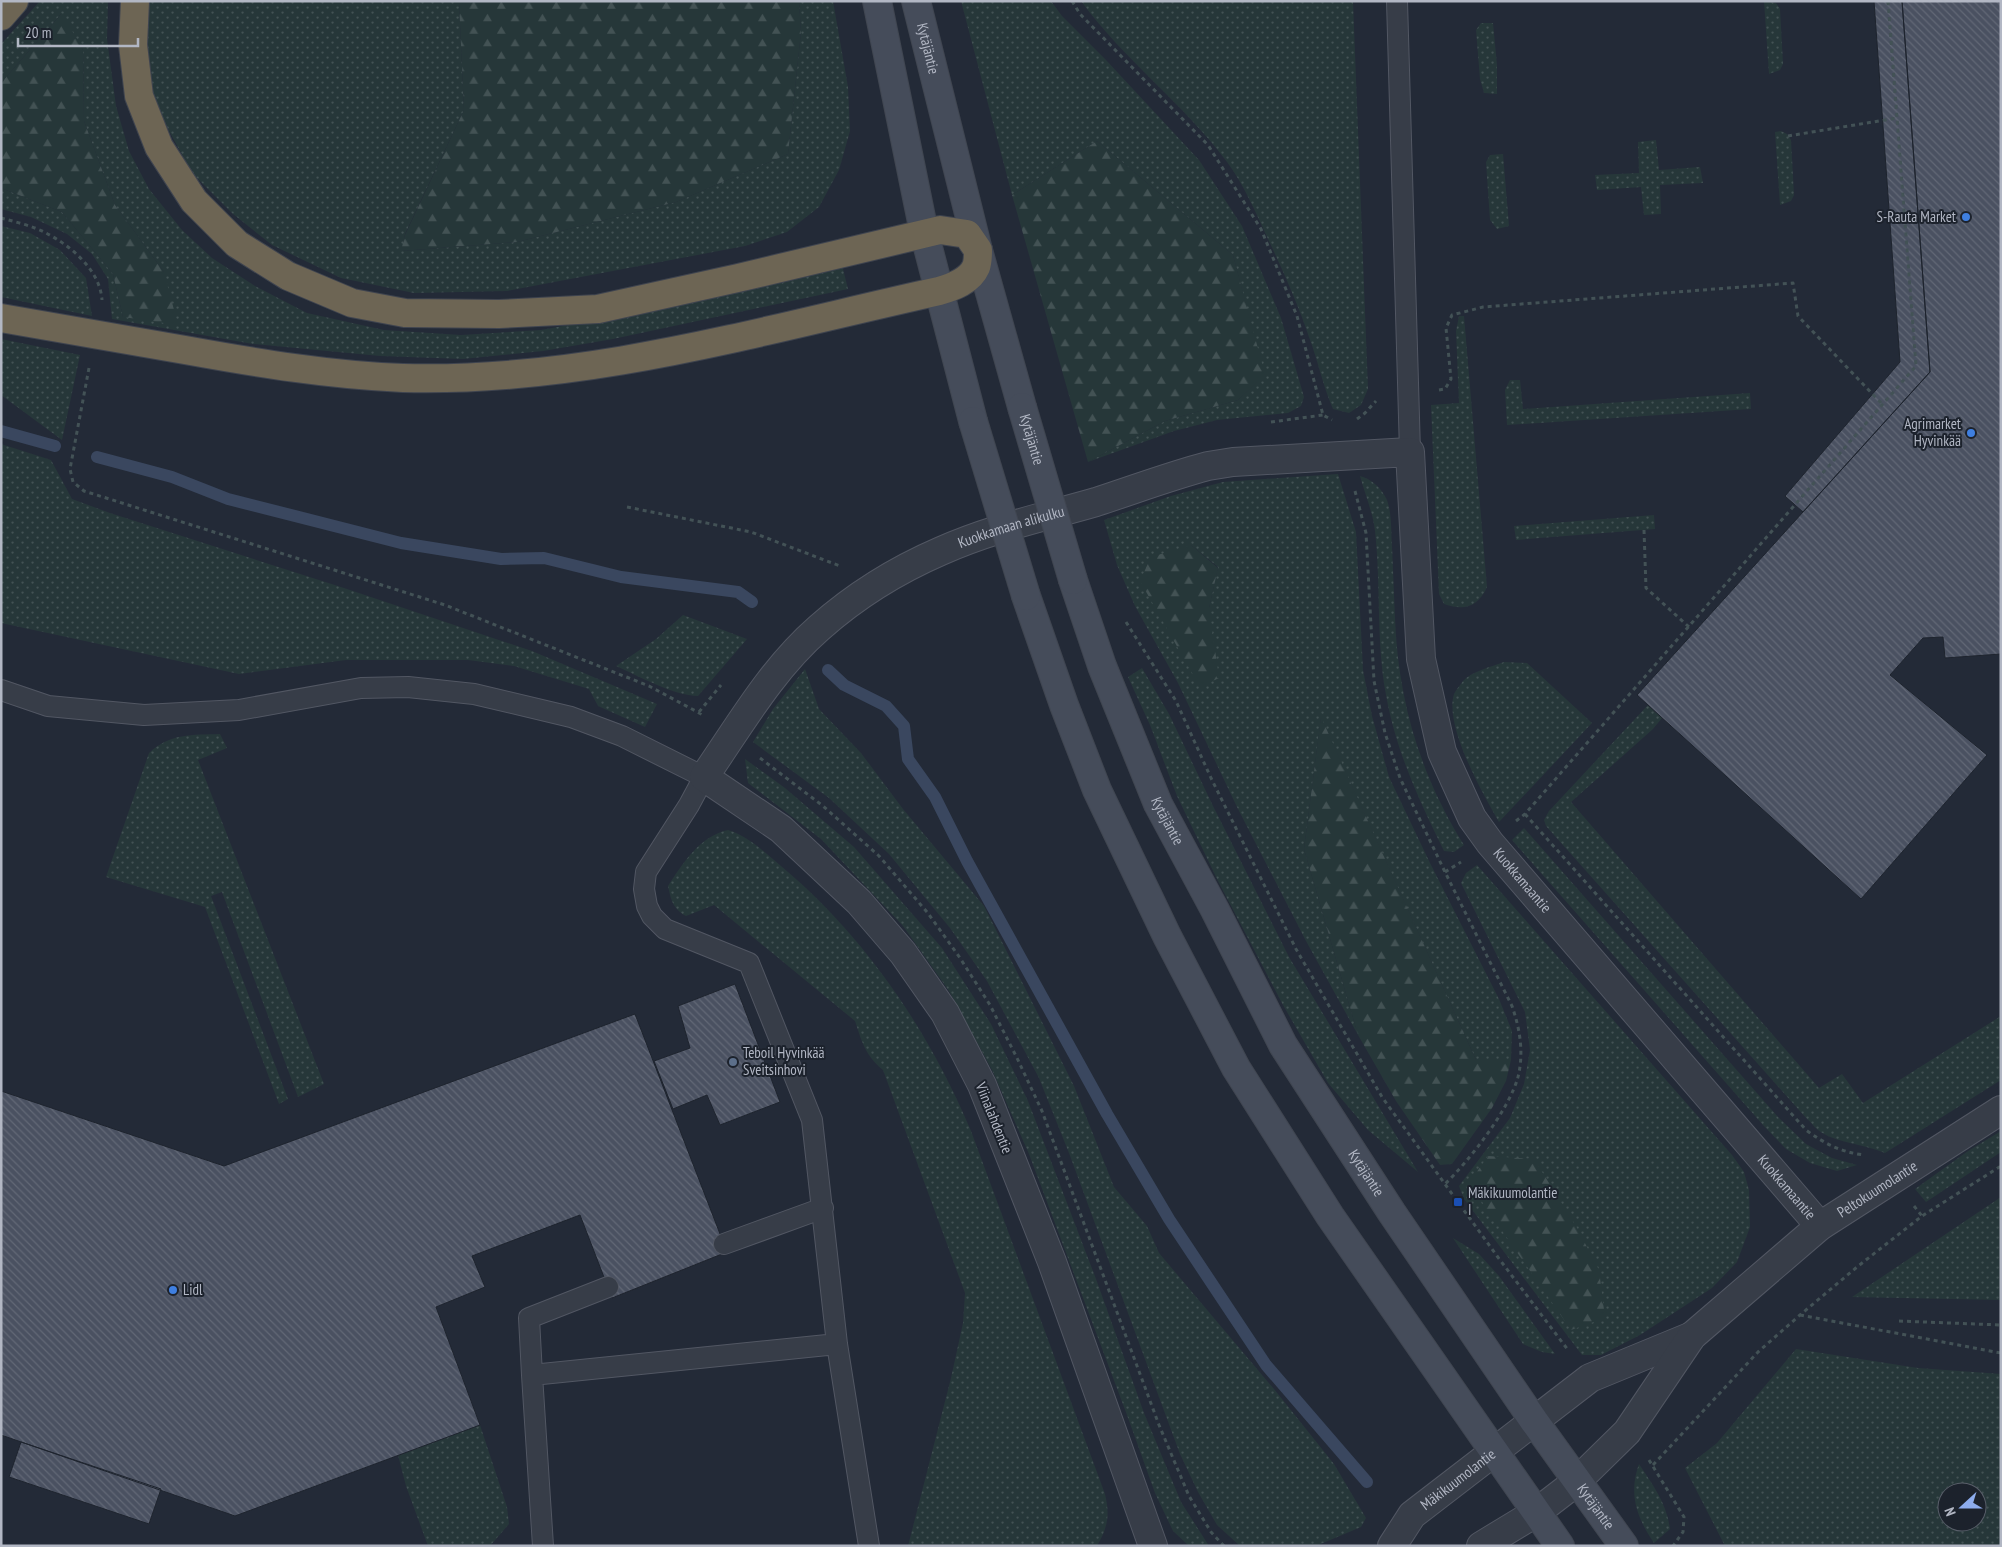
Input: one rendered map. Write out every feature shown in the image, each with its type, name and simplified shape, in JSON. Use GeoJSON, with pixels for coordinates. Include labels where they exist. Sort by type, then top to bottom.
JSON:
{"type":"FeatureCollection","features":[{"type":"Feature","properties":{"kind":"highway"},"geometry":{"type":"LineString","coordinates":[[1,16],[14,1]]}},
{"type":"Feature","properties":{"kind":"highway"},"geometry":{"type":"LineString","coordinates":[[1,318],[268,365],[403,378],[490,376],[566,370],[657,355],[951,288],[966,279],[976,267],[978,250],[967,234],[940,230],[924,232],[738,278],[598,309],[499,314],[405,313],[352,303],[288,276],[237,244],[194,202],[160,147],[139,96],[133,45],[135,1]]}},
{"type":"Feature","properties":{"kind":"street"},"geometry":{"type":"LineString","coordinates":[[877,1],[924,232],[973,421],[1026,596],[1064,705],[1097,790],[1167,936],[1236,1068],[1330,1216],[1560,1546]]}},
{"type":"Feature","properties":{"kind":"street","name":"Kytäjäntie"},"geometry":{"type":"LineString","coordinates":[[916,1],[978,250],[1073,580],[1102,666],[1158,804],[1284,1045],[1392,1213],[1576,1482],[1624,1546]]}},
{"type":"Feature","properties":{"kind":"street","name":"Kuokkamaan alikulku"},"geometry":{"type":"LineString","coordinates":[[704,777],[752,704],[776,672],[818,628],[855,598],[900,571],[932,555],[984,534],[1098,501],[1208,466],[1233,462],[1410,452]]}},
{"type":"Feature","properties":{"kind":"street","name":"Kuokkamaantie"},"geometry":{"type":"LineString","coordinates":[[1410,452],[1421,659],[1442,752],[1472,818],[1497,850],[1820,1226]]}},
{"type":"Feature","properties":{"kind":"street","name":"Viinalahdentie"},"geometry":{"type":"LineString","coordinates":[[704,777],[781,829],[859,902],[904,953],[945,1013],[982,1085],[1052,1262],[1153,1546]]}},
{"type":"Feature","properties":{"kind":"street","name":"Peltokuumolantie"},"geometry":{"type":"LineString","coordinates":[[1537,1512],[1576,1482],[1627,1432],[1692,1336],[1820,1226],[2001,1110]]}},
{"type":"Feature","properties":{"kind":"street","name":"Peltokuumolantie"},"geometry":{"type":"LineString","coordinates":[[1534,1420],[1590,1378],[1692,1336]]}},
{"type":"Feature","properties":{"kind":"street","name":"Mäkikuumolantie"},"geometry":{"type":"LineString","coordinates":[[1392,1546],[1412,1515],[1534,1420]]}},
{"type":"Feature","properties":{"kind":"street"},"geometry":{"type":"LineString","coordinates":[[1481,1546],[1537,1512]]}},
{"type":"Feature","properties":{"kind":"lane"},"geometry":{"type":"LineString","coordinates":[[1397,1],[1410,452]]}},
{"type":"Feature","properties":{"kind":"lane"},"geometry":{"type":"LineString","coordinates":[[1,690],[48,706],[144,715],[239,710],[361,688],[408,687],[474,694],[519,703],[579,720],[622,736],[704,777],[689,805],[646,872],[644,889],[647,906],[652,916],[665,929],[749,963],[812,1120],[837,1344],[870,1546]]}},
{"type":"Feature","properties":{"kind":"lane"},"geometry":{"type":"LineString","coordinates":[[724,1244],[823,1208]]}},
{"type":"Feature","properties":{"kind":"lane"},"geometry":{"type":"LineString","coordinates":[[543,1546],[529,1318],[608,1286]]}},
{"type":"Feature","properties":{"kind":"lane"},"geometry":{"type":"LineString","coordinates":[[532,1375],[837,1344]]}},
{"type":"Feature","properties":{"kind":"path"},"geometry":{"type":"LineString","coordinates":[[1072,1],[1080,14],[1208,145],[1262,229],[1297,316],[1323,415],[1337,422],[1366,533],[1374,681],[1385,733],[1400,778],[1512,1006],[1520,1027],[1521,1050],[1518,1077],[1508,1102],[1485,1137],[1444,1184]]}},
{"type":"Feature","properties":{"kind":"path"},"geometry":{"type":"LineString","coordinates":[[1888,1],[1916,366],[1525,814],[1806,1130],[1824,1143],[1845,1152],[1873,1157],[1892,1179]]}},
{"type":"Feature","properties":{"kind":"path"},"geometry":{"type":"LineString","coordinates":[[1788,136],[1897,118]]}},
{"type":"Feature","properties":{"kind":"path"},"geometry":{"type":"LineString","coordinates":[[1,218],[46,232],[74,252],[95,274],[102,303]]}},
{"type":"Feature","properties":{"kind":"path"},"geometry":{"type":"LineString","coordinates":[[1408,390],[1444,389],[1448,384],[1450,379],[1446,328],[1452,315],[1483,307],[1793,283],[1798,316],[1882,404]]}},
{"type":"Feature","properties":{"kind":"path"},"geometry":{"type":"LineString","coordinates":[[91,360],[70,469],[74,482],[84,491],[445,605],[650,686],[699,712]]}},
{"type":"Feature","properties":{"kind":"path"},"geometry":{"type":"LineString","coordinates":[[627,507],[752,532],[843,568]]}},
{"type":"Feature","properties":{"kind":"path"},"geometry":{"type":"LineString","coordinates":[[1644,530],[1646,588],[1689,627]]}},
{"type":"Feature","properties":{"kind":"path"},"geometry":{"type":"LineString","coordinates":[[1132,631],[1176,701],[1211,778],[1296,948],[1382,1097],[1444,1184],[1590,1378]]}},
{"type":"Feature","properties":{"kind":"path"},"geometry":{"type":"LineString","coordinates":[[1653,1465],[1758,1352],[1857,1266],[1922,1216],[2001,1166]]}},
{"type":"Feature","properties":{"kind":"path"},"geometry":{"type":"LineString","coordinates":[[1800,1316],[2001,1353]]}},
{"type":"Feature","properties":{"kind":"path"},"geometry":{"type":"LineString","coordinates":[[1899,1321],[2001,1326]]}},
{"type":"Feature","properties":{"kind":"path"},"geometry":{"type":"LineString","coordinates":[[1627,1432],[1653,1465],[1684,1517],[1683,1532],[1673,1546]]}},
{"type":"Feature","properties":{"kind":"green space"},"geometry":{"type":"Polygon","coordinates":[[[40,1],[108,1],[107,39],[116,106],[129,151],[149,189],[182,230],[212,258],[255,286],[307,313],[384,330],[461,335],[541,330],[606,318],[842,265],[848,289],[613,339],[543,351],[463,359],[380,356],[253,344],[112,319],[108,279],[92,254],[67,234],[31,217],[1,209],[1,188],[62,212],[113,274],[123,317],[164,272],[115,205],[84,121],[83,50],[61,14],[1,83],[1,44],[40,1]]]}},
{"type":"Feature","properties":{"kind":"green space"},"geometry":{"type":"Polygon","coordinates":[[[146,1],[459,1],[464,110],[405,234],[402,251],[517,242],[676,202],[788,154],[801,32],[799,1],[833,1],[848,87],[850,131],[839,170],[819,207],[787,232],[745,246],[507,291],[414,293],[341,278],[272,245],[233,214],[192,173],[168,129],[151,91],[144,37],[146,1]]]}},
{"type":"Feature","properties":{"kind":"green space"},"geometry":{"type":"Polygon","coordinates":[[[459,1],[799,1],[801,32],[788,154],[676,202],[517,242],[401,251],[405,235],[464,110],[459,1]]]}},
{"type":"Feature","properties":{"kind":"green space"},"geometry":{"type":"Polygon","coordinates":[[[961,1],[1051,1],[1062,16],[1106,60],[1199,160],[1242,226],[1281,318],[1304,397],[1301,406],[1288,413],[1217,420],[1174,431],[1088,462],[1165,421],[1238,400],[1264,375],[1233,255],[1097,141],[1012,195],[961,1]]]}},
{"type":"Feature","properties":{"kind":"green space"},"geometry":{"type":"Polygon","coordinates":[[[1081,1],[1353,1],[1368,389],[1361,405],[1349,413],[1333,409],[1305,325],[1290,288],[1254,209],[1227,162],[1192,121],[1116,43],[1081,1]]]}},
{"type":"Feature","properties":{"kind":"green space"},"geometry":{"type":"Polygon","coordinates":[[[1764,1],[1776,3],[1780,9],[1783,64],[1780,70],[1769,74],[1764,1]]]}},
{"type":"Feature","properties":{"kind":"green space"},"geometry":{"type":"Polygon","coordinates":[[[62,13],[83,50],[84,121],[115,205],[164,272],[178,325],[123,317],[113,274],[62,212],[1,188],[1,83],[62,13]]]}},
{"type":"Feature","properties":{"kind":"green space"},"geometry":{"type":"Polygon","coordinates":[[[1481,23],[1493,23],[1497,65],[1497,94],[1484,93],[1480,79],[1476,30],[1481,23]]]}},
{"type":"Feature","properties":{"kind":"green space"},"geometry":{"type":"Polygon","coordinates":[[[1781,131],[1787,134],[1791,140],[1794,195],[1791,201],[1780,205],[1775,132],[1781,131]]]}},
{"type":"Feature","properties":{"kind":"green space"},"geometry":{"type":"Polygon","coordinates":[[[1656,140],[1659,170],[1700,167],[1703,183],[1660,185],[1661,214],[1644,215],[1641,187],[1597,190],[1595,175],[1639,173],[1638,142],[1656,140]]]}},
{"type":"Feature","properties":{"kind":"green space"},"geometry":{"type":"Polygon","coordinates":[[[1097,141],[1233,255],[1265,375],[1238,400],[1165,421],[1088,462],[1012,195],[1097,141]]]}},
{"type":"Feature","properties":{"kind":"green space"},"geometry":{"type":"Polygon","coordinates":[[[1503,154],[1509,226],[1497,229],[1490,220],[1486,162],[1490,155],[1503,154]]]}},
{"type":"Feature","properties":{"kind":"green space"},"geometry":{"type":"Polygon","coordinates":[[[1,226],[30,233],[60,250],[86,278],[92,316],[1,297],[1,226]]]}},
{"type":"Feature","properties":{"kind":"green space"},"geometry":{"type":"Polygon","coordinates":[[[1459,316],[1464,316],[1487,587],[1475,603],[1464,607],[1444,604],[1439,594],[1431,405],[1459,403],[1456,331],[1459,316]]]}},
{"type":"Feature","properties":{"kind":"green space"},"geometry":{"type":"Polygon","coordinates":[[[1,339],[80,355],[62,440],[1,395],[1,339]]]}},
{"type":"Feature","properties":{"kind":"green space"},"geometry":{"type":"Polygon","coordinates":[[[1510,380],[1520,380],[1523,409],[1750,393],[1751,409],[1507,425],[1505,390],[1510,380]]]}},
{"type":"Feature","properties":{"kind":"green space"},"geometry":{"type":"Polygon","coordinates":[[[1,444],[51,460],[72,499],[532,651],[657,704],[645,727],[598,706],[589,689],[514,666],[468,660],[346,660],[239,674],[1,623],[1,444]]]}},
{"type":"Feature","properties":{"kind":"green space"},"geometry":{"type":"Polygon","coordinates":[[[1338,474],[1356,532],[1363,670],[1372,716],[1389,777],[1499,999],[1512,1031],[1511,1060],[1476,1060],[1321,718],[1304,849],[1358,1035],[1306,941],[1237,807],[1178,683],[1135,606],[1117,565],[1104,520],[1171,496],[1223,482],[1338,474]],[[1191,545],[1209,608],[1218,567],[1191,545]]]}},
{"type":"Feature","properties":{"kind":"green space"},"geometry":{"type":"Polygon","coordinates":[[[1360,476],[1369,479],[1379,488],[1389,505],[1397,648],[1401,678],[1414,736],[1424,764],[1435,792],[1464,845],[1454,852],[1444,851],[1426,813],[1409,775],[1390,716],[1381,654],[1375,531],[1371,510],[1360,476]]]}},
{"type":"Feature","properties":{"kind":"green space"},"geometry":{"type":"Polygon","coordinates":[[[1654,515],[1655,529],[1516,540],[1514,526],[1654,515]]]}},
{"type":"Feature","properties":{"kind":"green space"},"geometry":{"type":"Polygon","coordinates":[[[1191,545],[1218,568],[1209,608],[1219,678],[1200,687],[1140,581],[1151,557],[1191,545]]]}},
{"type":"Feature","properties":{"kind":"green space"},"geometry":{"type":"Polygon","coordinates":[[[683,615],[747,639],[698,696],[678,693],[616,666],[656,639],[683,615]]]}},
{"type":"Feature","properties":{"kind":"green space"},"geometry":{"type":"Polygon","coordinates":[[[1504,662],[1527,663],[1592,723],[1499,822],[1467,760],[1455,724],[1452,708],[1454,694],[1463,681],[1476,672],[1504,662]]]}},
{"type":"Feature","properties":{"kind":"green space"},"geometry":{"type":"Polygon","coordinates":[[[1142,668],[1169,714],[1289,957],[1418,1172],[1368,1130],[1328,1083],[1283,1005],[1218,881],[1177,796],[1150,725],[1128,677],[1142,668]]]}},
{"type":"Feature","properties":{"kind":"green space"},"geometry":{"type":"Polygon","coordinates":[[[805,669],[819,709],[861,753],[903,809],[984,906],[1074,1086],[1114,1187],[1147,1226],[1159,1253],[1274,1389],[1334,1464],[1366,1518],[1361,1527],[1316,1546],[1240,1546],[1217,1525],[1198,1492],[1180,1454],[1069,1153],[1039,1078],[987,981],[950,928],[889,854],[829,798],[753,742],[773,709],[805,669]]]}},
{"type":"Feature","properties":{"kind":"green space"},"geometry":{"type":"Polygon","coordinates":[[[1648,705],[1662,718],[1653,729],[1571,802],[1819,1088],[1842,1074],[1863,1103],[2001,1016],[2001,1080],[1885,1153],[1832,1138],[1818,1130],[1807,1119],[1546,826],[1544,820],[1549,811],[1648,705]]]}},
{"type":"Feature","properties":{"kind":"green space"},"geometry":{"type":"Polygon","coordinates":[[[1321,717],[1476,1060],[1511,1060],[1506,1081],[1492,1108],[1452,1164],[1440,1165],[1396,1101],[1358,1035],[1304,849],[1321,717]]]}},
{"type":"Feature","properties":{"kind":"green space"},"geometry":{"type":"Polygon","coordinates":[[[220,734],[227,748],[198,760],[324,1084],[298,1097],[222,892],[211,896],[288,1099],[279,1104],[205,907],[106,877],[149,753],[157,746],[173,738],[220,734]]]}},
{"type":"Feature","properties":{"kind":"green space"},"geometry":{"type":"Polygon","coordinates":[[[745,759],[785,788],[854,847],[942,948],[991,1024],[1028,1101],[1096,1279],[1144,1413],[1181,1502],[1209,1546],[1189,1546],[1173,1531],[1155,1493],[1029,1154],[992,1070],[949,991],[903,926],[821,839],[748,783],[745,759]]]}},
{"type":"Feature","properties":{"kind":"green space"},"geometry":{"type":"Polygon","coordinates":[[[1524,828],[1778,1117],[1806,1144],[1832,1158],[1857,1165],[1837,1171],[1810,1163],[1786,1149],[1512,840],[1524,828]]]}},
{"type":"Feature","properties":{"kind":"green space"},"geometry":{"type":"Polygon","coordinates":[[[728,830],[763,850],[812,893],[840,923],[892,987],[935,1057],[971,1131],[1105,1494],[1107,1521],[1104,1533],[1097,1546],[908,1546],[951,1378],[963,1323],[965,1293],[883,1070],[868,1053],[855,1021],[714,905],[686,916],[673,904],[668,886],[680,868],[701,844],[718,833],[728,830]]]}},
{"type":"Feature","properties":{"kind":"green space"},"geometry":{"type":"Polygon","coordinates":[[[1477,865],[1732,1155],[1744,1172],[1749,1190],[1750,1227],[1737,1262],[1712,1288],[1640,1335],[1601,1355],[1582,1355],[1464,1199],[1459,1186],[1510,1118],[1524,1084],[1530,1050],[1525,1012],[1461,883],[1466,873],[1477,865]]]}},
{"type":"Feature","properties":{"kind":"green space"},"geometry":{"type":"Polygon","coordinates":[[[2001,1131],[2001,1152],[1926,1202],[1915,1189],[1968,1151],[2001,1131]]]}},
{"type":"Feature","properties":{"kind":"green space"},"geometry":{"type":"Polygon","coordinates":[[[1488,1156],[1534,1159],[1577,1228],[1599,1270],[1605,1318],[1571,1330],[1469,1183],[1488,1156]]]}},
{"type":"Feature","properties":{"kind":"green space"},"geometry":{"type":"Polygon","coordinates":[[[2001,1197],[2001,1300],[1852,1297],[2001,1197]]]}},
{"type":"Feature","properties":{"kind":"green space"},"geometry":{"type":"Polygon","coordinates":[[[1453,1238],[1479,1254],[1499,1276],[1555,1354],[1542,1352],[1523,1344],[1453,1238]]]}},
{"type":"Feature","properties":{"kind":"green space"},"geometry":{"type":"Polygon","coordinates":[[[1796,1349],[1918,1368],[2001,1374],[2001,1546],[1725,1546],[1685,1468],[1717,1443],[1796,1349]]]}},
{"type":"Feature","properties":{"kind":"green space"},"geometry":{"type":"Polygon","coordinates":[[[480,1425],[507,1507],[509,1524],[490,1546],[428,1546],[406,1486],[398,1455],[480,1425]]]}},
{"type":"Feature","properties":{"kind":"green space"},"geometry":{"type":"Polygon","coordinates":[[[1639,1464],[1659,1495],[1666,1511],[1670,1529],[1654,1543],[1639,1515],[1634,1496],[1634,1485],[1639,1464]]]}},
{"type":"Feature","properties":{"kind":"building"},"geometry":{"type":"Polygon","coordinates":[[[1874,1],[1902,1],[1930,372],[1803,512],[1785,496],[1900,362],[1874,1]]]}},
{"type":"Feature","properties":{"kind":"building"},"geometry":{"type":"Polygon","coordinates":[[[1902,1],[2001,1],[2001,654],[1945,658],[1943,637],[1923,638],[1890,675],[1987,755],[1861,899],[1637,695],[1930,372],[1902,1]]]}},
{"type":"Feature","properties":{"kind":"building"},"geometry":{"type":"Polygon","coordinates":[[[735,984],[780,1102],[720,1125],[707,1095],[673,1109],[654,1061],[690,1048],[678,1006],[735,984]]]}},
{"type":"Feature","properties":{"kind":"building"},"geometry":{"type":"Polygon","coordinates":[[[635,1014],[727,1252],[612,1298],[580,1215],[472,1256],[485,1287],[436,1307],[480,1425],[235,1516],[1,1435],[1,1091],[224,1166],[635,1014]]]}},
{"type":"Feature","properties":{"kind":"building"},"geometry":{"type":"Polygon","coordinates":[[[21,1442],[161,1489],[149,1524],[9,1477],[21,1442]]]}},
{"type":"Feature","properties":{"kind":"waterway"},"geometry":{"type":"LineString","coordinates":[[1,431],[55,446]]}},
{"type":"Feature","properties":{"kind":"waterway"},"geometry":{"type":"LineString","coordinates":[[97,457],[172,477],[228,499],[401,543],[501,559],[544,558],[621,577],[738,592],[752,602]]}},
{"type":"Feature","properties":{"kind":"waterway"},"geometry":{"type":"LineString","coordinates":[[828,670],[844,685],[886,706],[904,726],[908,759],[935,797],[967,861],[1107,1114],[1169,1219],[1266,1365],[1367,1482]]}},
{"type":"Feature","properties":{"kind":"place","name":"S-Rauta Market"},"geometry":{"type":"Point","coordinates":[1966,217]}},
{"type":"Feature","properties":{"kind":"place","name":"Agrimarket Hyvinkää"},"geometry":{"type":"Point","coordinates":[1971,433]}},
{"type":"Feature","properties":{"kind":"place","name":"Teboil Hyvinkää Sveitsinhovi"},"geometry":{"type":"Point","coordinates":[733,1062]}},
{"type":"Feature","properties":{"kind":"place","name":"Mäkikuumolantie I"},"geometry":{"type":"Point","coordinates":[1458,1202]}},
{"type":"Feature","properties":{"kind":"place","name":"Lidl"},"geometry":{"type":"Point","coordinates":[173,1290]}}]}
